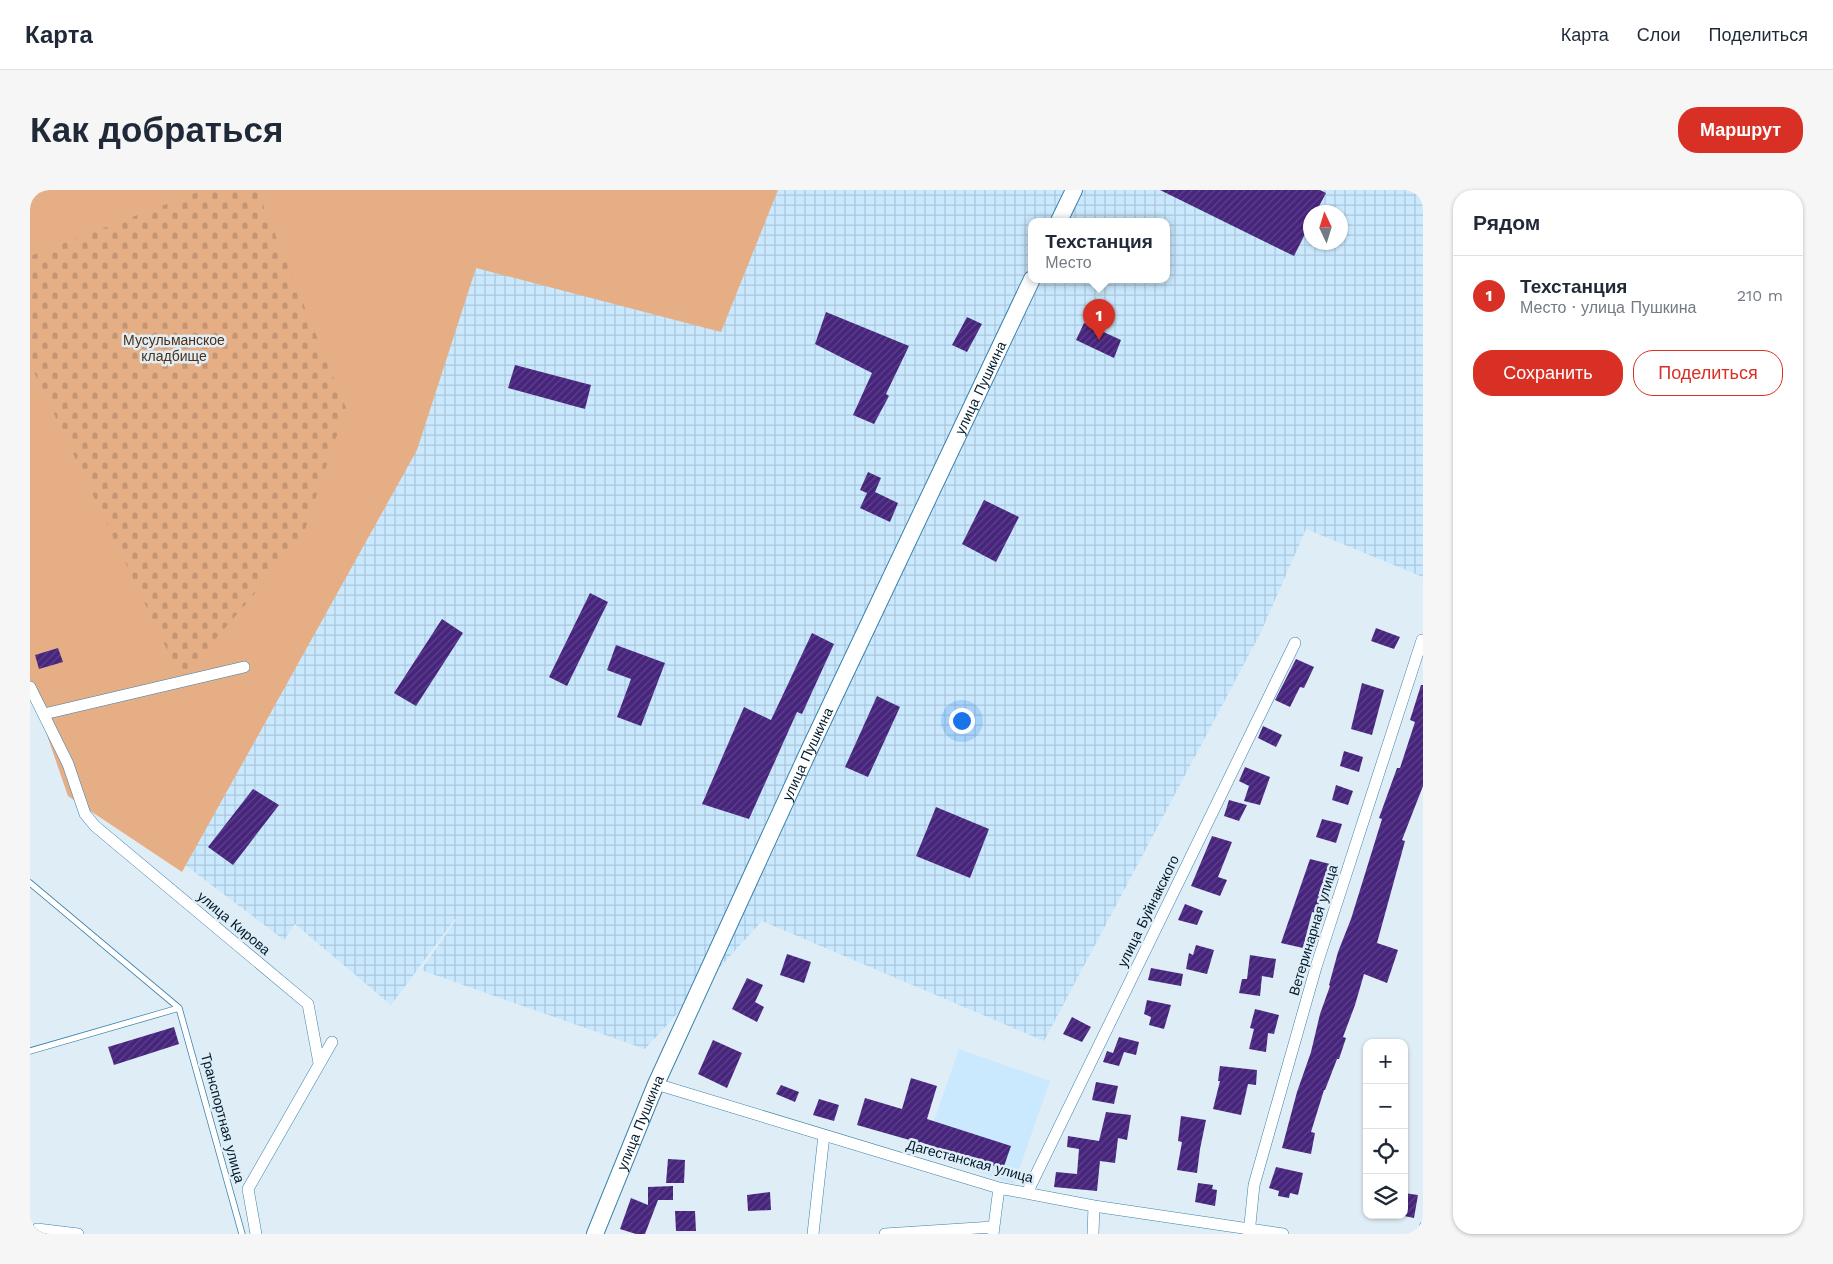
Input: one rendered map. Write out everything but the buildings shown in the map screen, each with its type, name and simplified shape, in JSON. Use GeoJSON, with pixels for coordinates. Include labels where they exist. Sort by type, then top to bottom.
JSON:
{"type":"FeatureCollection","features":[{"type":"Feature","properties":{"kind":"street"},"geometry":{"type":"LineString","coordinates":[[1060,218],[1074,190]]}},
{"type":"Feature","properties":{"kind":"street","name":"улица Пушкина"},"geometry":{"type":"LineString","coordinates":[[595,1234],[656,1084],[806,757],[1030,283]]}},
{"type":"Feature","properties":{"kind":"street","name":"Ветеринарная улица"},"geometry":{"type":"LineString","coordinates":[[1249,1232],[1254,1185],[1313,976],[1422,640]]}},
{"type":"Feature","properties":{"kind":"street","name":"улица Буйнакского"},"geometry":{"type":"LineString","coordinates":[[1027,1193],[1295,643]]}},
{"type":"Feature","properties":{"kind":"street"},"geometry":{"type":"LineString","coordinates":[[44,714],[244,668]]}},
{"type":"Feature","properties":{"kind":"street","name":"улица Кирова"},"geometry":{"type":"LineString","coordinates":[[30,687],[68,764],[85,814],[95,826],[308,1004],[319,1064]]}},
{"type":"Feature","properties":{"kind":"street"},"geometry":{"type":"LineString","coordinates":[[256,1234],[248,1189],[332,1042]]}},
{"type":"Feature","properties":{"kind":"street","name":"Дагестанская улица"},"geometry":{"type":"LineString","coordinates":[[656,1084],[999,1188],[1249,1232],[1283,1234]]}},
{"type":"Feature","properties":{"kind":"street"},"geometry":{"type":"LineString","coordinates":[[813,1234],[824,1135]]}},
{"type":"Feature","properties":{"kind":"street"},"geometry":{"type":"LineString","coordinates":[[884,1234],[993,1231],[999,1188]]}},
{"type":"Feature","properties":{"kind":"street"},"geometry":{"type":"LineString","coordinates":[[1093,1234],[1094,1206]]}},
{"type":"Feature","properties":{"kind":"street"},"geometry":{"type":"LineString","coordinates":[[33,1234],[37,1229],[78,1234]]}},
{"type":"Feature","properties":{"kind":"lane"},"geometry":{"type":"LineString","coordinates":[[30,883],[179,1008]]}},
{"type":"Feature","properties":{"kind":"lane"},"geometry":{"type":"LineString","coordinates":[[30,1051],[179,1008]]}},
{"type":"Feature","properties":{"kind":"lane","name":"Транспортная улица"},"geometry":{"type":"LineString","coordinates":[[179,1008],[242,1234]]}},
{"type":"Feature","properties":{"kind":"lane"},"geometry":{"type":"LineString","coordinates":[[1421,1234],[1423,1226]]}},
{"type":"Feature","properties":{"kind":"shaded area"},"geometry":{"type":"Polygon","coordinates":[[[756,190],[1423,190],[1423,577],[1306,529],[1261,632],[1044,1041],[762,921],[645,1049],[421,970],[455,919],[391,1005],[295,924],[284,940],[180,861],[460,257],[756,190]]]}},
{"type":"Feature","properties":{"kind":"shaded area"},"geometry":{"type":"Polygon","coordinates":[[[959,1049],[1050,1081],[1014,1184],[923,1153],[959,1049]]]}},
{"type":"Feature","properties":{"kind":"green space"},"geometry":{"type":"Polygon","coordinates":[[[30,190],[778,190],[721,332],[476,268],[417,450],[182,872],[68,796],[30,686],[30,190]]]}},
{"type":"Feature","properties":{"kind":"green space","name":"Мусульманское кладбище"},"geometry":{"type":"Polygon","coordinates":[[[203,190],[257,190],[346,408],[302,539],[181,679],[30,364],[30,256],[203,190]]]}},
{"type":"Feature","properties":{"kind":"place","name":"Техстанция"},"geometry":{"type":"Point","coordinates":[1099,340]}}]}
